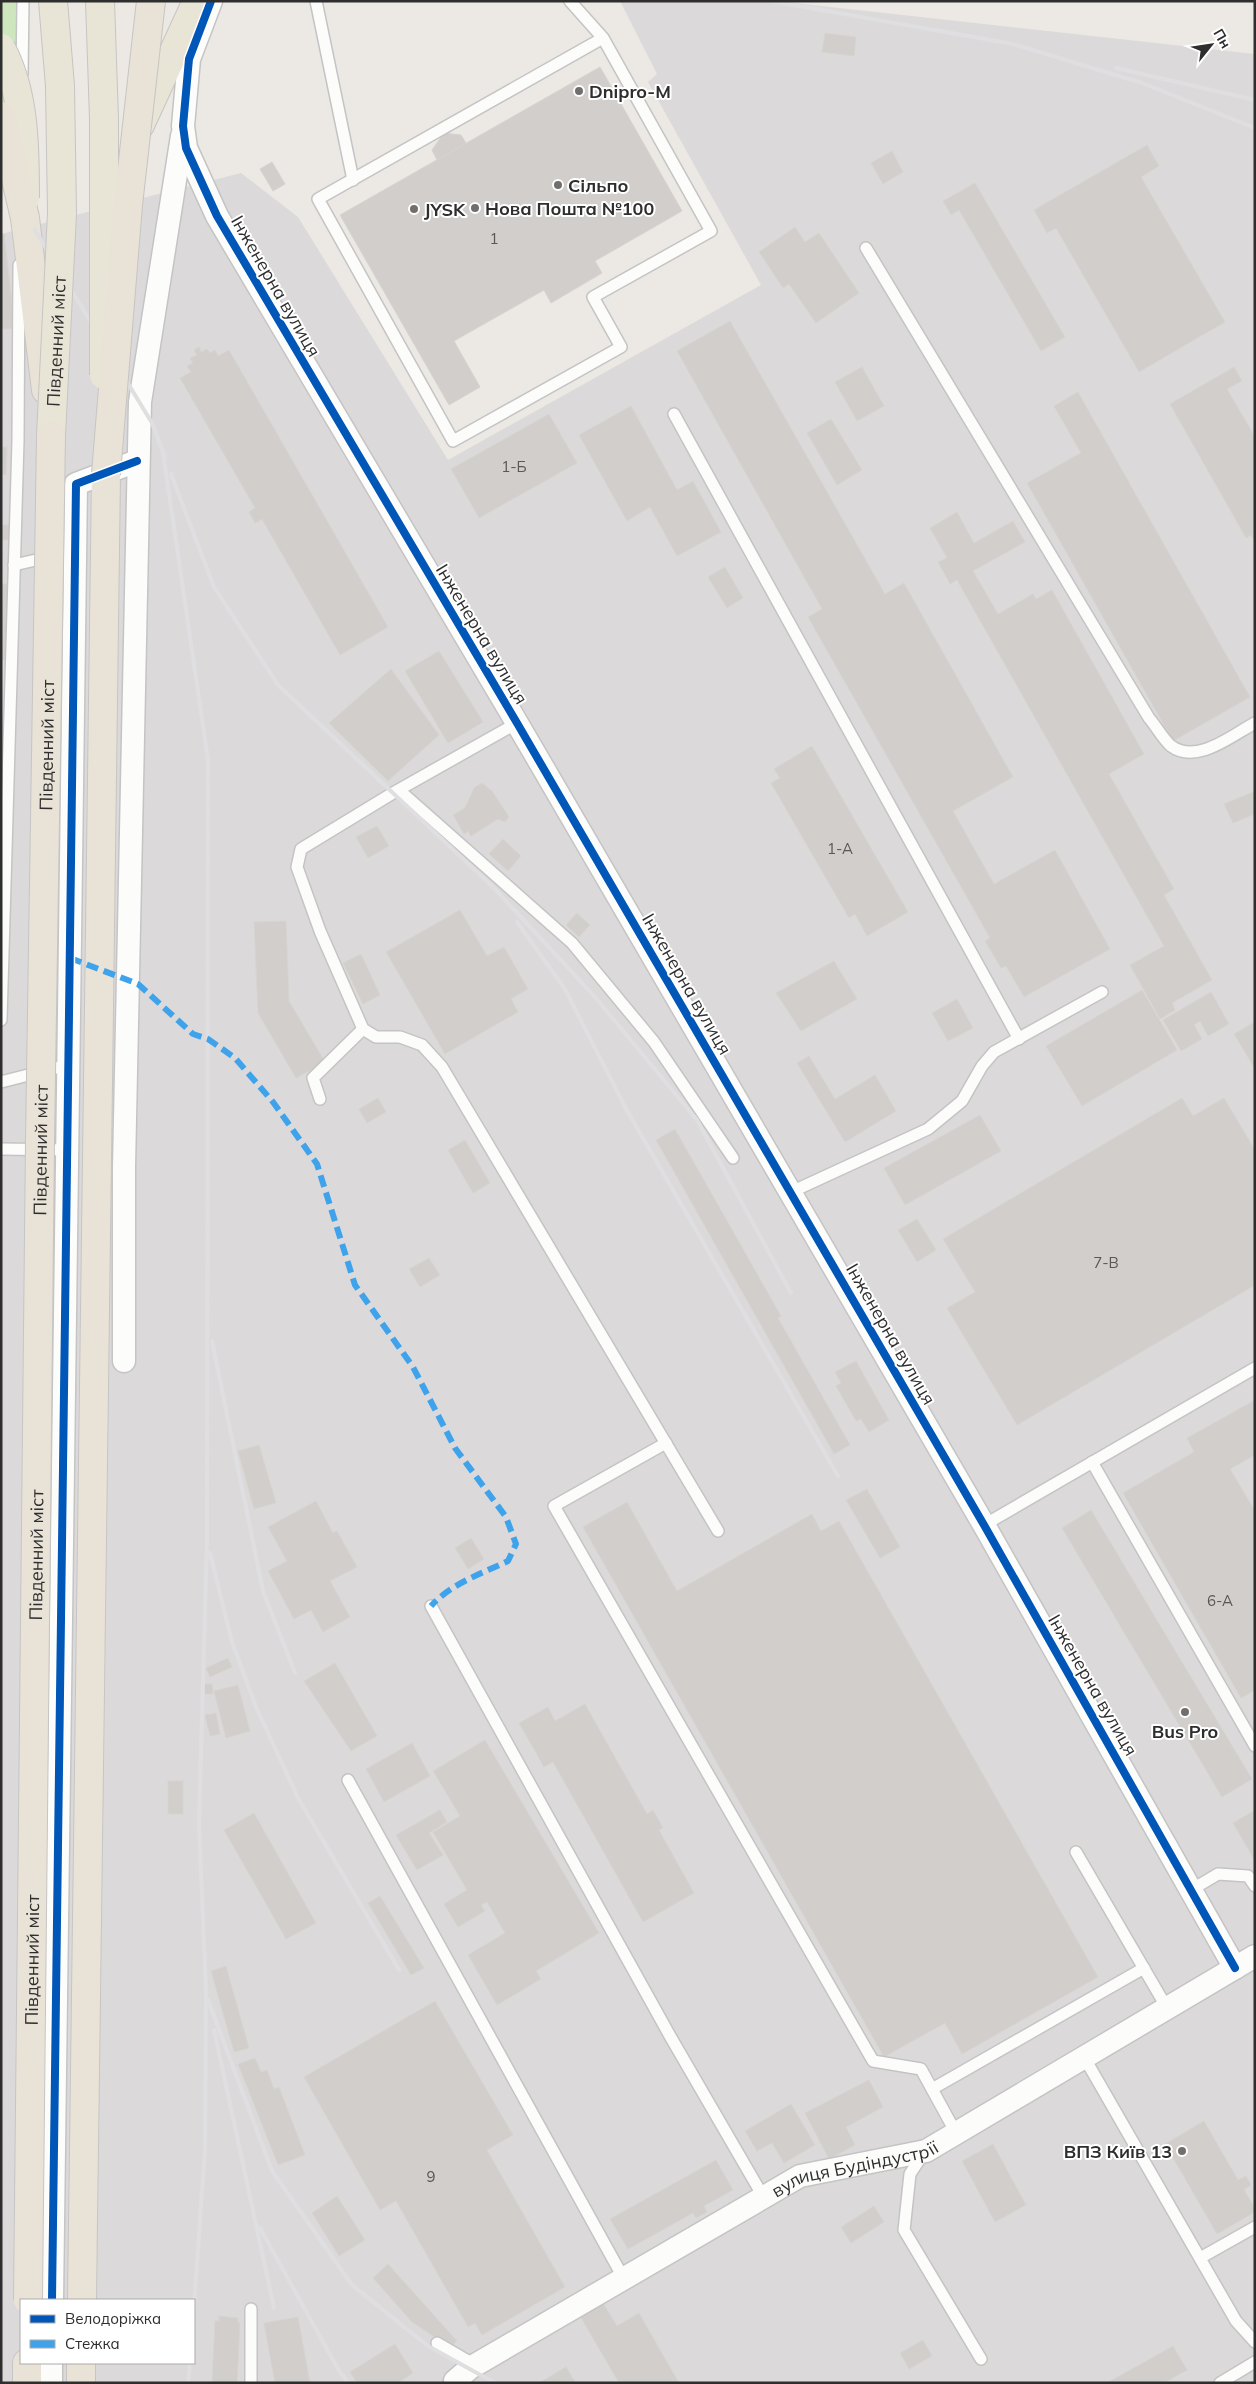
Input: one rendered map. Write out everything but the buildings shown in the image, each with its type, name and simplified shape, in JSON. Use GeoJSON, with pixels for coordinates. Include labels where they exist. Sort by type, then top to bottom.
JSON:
{"type":"FeatureCollection","features":[{"type":"Feature","properties":{"kind":"highway"},"geometry":{"type":"LineString","coordinates":[[82,2299],[106,474],[136,136],[151,1]]}},
{"type":"Feature","properties":{"kind":"highway"},"geometry":{"type":"LineString","coordinates":[[1,116],[25,218],[51,436]]}},
{"type":"Feature","properties":{"kind":"highway","name":"Південний міст"},"geometry":{"type":"LineString","coordinates":[[28,2299],[41,1099],[51,436]]}},
{"type":"Feature","properties":{"kind":"highway"},"geometry":{"type":"LineString","coordinates":[[27,2364],[27,2383]]}},
{"type":"Feature","properties":{"kind":"highway"},"geometry":{"type":"LineString","coordinates":[[81,2364],[81,2383]]}},
{"type":"Feature","properties":{"kind":"main road","name":"Південний міст"},"geometry":{"type":"LineString","coordinates":[[51,436],[62,213],[60,86],[53,1]]}},
{"type":"Feature","properties":{"kind":"main road"},"geometry":{"type":"LineString","coordinates":[[100,1],[104,82],[103,346],[106,474]]}},
{"type":"Feature","properties":{"kind":"main road"},"geometry":{"type":"LineString","coordinates":[[136,136],[197,1]]}},
{"type":"Feature","properties":{"kind":"main road"},"geometry":{"type":"LineString","coordinates":[[1,48],[20,101],[26,154],[25,218]]}},
{"type":"Feature","properties":{"kind":"street","name":"Інженерна вулиця"},"geometry":{"type":"LineString","coordinates":[[212,1],[190,59],[183,126],[186,148],[217,216],[517,723],[791,1192],[984,1525],[1235,1968]]}},
{"type":"Feature","properties":{"kind":"street"},"geometry":{"type":"LineString","coordinates":[[124,1362],[125,1147],[137,461],[140,402],[183,126]]}},
{"type":"Feature","properties":{"kind":"street"},"geometry":{"type":"LineString","coordinates":[[52,2299],[68,1150],[66,552],[76,484],[137,461]]}},
{"type":"Feature","properties":{"kind":"street","name":"вулиця Будіндустрії"},"geometry":{"type":"LineString","coordinates":[[455,2381],[475,2365],[800,2176],[926,2151],[1255,1956]]}},
{"type":"Feature","properties":{"kind":"street"},"geometry":{"type":"LineString","coordinates":[[51,2364],[51,2383]]}},
{"type":"Feature","properties":{"kind":"lane"},"geometry":{"type":"LineString","coordinates":[[1,1020],[14,565],[23,1]]}},
{"type":"Feature","properties":{"kind":"lane"},"geometry":{"type":"LineString","coordinates":[[316,1],[353,180]]}},
{"type":"Feature","properties":{"kind":"lane"},"geometry":{"type":"LineString","coordinates":[[570,1],[603,38],[711,231],[593,297],[621,347],[453,441],[318,199],[603,38]]}},
{"type":"Feature","properties":{"kind":"lane"},"geometry":{"type":"LineString","coordinates":[[866,248],[1144,709],[1171,746],[1188,752],[1207,749],[1255,724]]}},
{"type":"Feature","properties":{"kind":"lane"},"geometry":{"type":"LineString","coordinates":[[674,414],[1018,1039]]}},
{"type":"Feature","properties":{"kind":"lane"},"geometry":{"type":"LineString","coordinates":[[14,565],[66,552]]}},
{"type":"Feature","properties":{"kind":"lane"},"geometry":{"type":"LineString","coordinates":[[517,723],[301,849],[297,867],[320,931],[363,1029],[376,1037],[400,1038],[422,1045],[442,1067],[718,1531]]}},
{"type":"Feature","properties":{"kind":"lane"},"geometry":{"type":"LineString","coordinates":[[400,790],[572,942],[654,1042],[733,1158]]}},
{"type":"Feature","properties":{"kind":"lane"},"geometry":{"type":"LineString","coordinates":[[791,1192],[928,1129],[962,1101],[982,1066],[994,1052],[1102,992]]}},
{"type":"Feature","properties":{"kind":"lane"},"geometry":{"type":"LineString","coordinates":[[320,1099],[314,1078],[363,1029]]}},
{"type":"Feature","properties":{"kind":"lane"},"geometry":{"type":"LineString","coordinates":[[1,1082],[68,1065]]}},
{"type":"Feature","properties":{"kind":"lane"},"geometry":{"type":"LineString","coordinates":[[1,1149],[68,1150]]}},
{"type":"Feature","properties":{"kind":"lane"},"geometry":{"type":"LineString","coordinates":[[984,1525],[1255,1368]]}},
{"type":"Feature","properties":{"kind":"lane"},"geometry":{"type":"LineString","coordinates":[[666,1443],[554,1506],[874,2062],[921,2069],[956,2133]]}},
{"type":"Feature","properties":{"kind":"lane"},"geometry":{"type":"LineString","coordinates":[[1092,1462],[1255,1746]]}},
{"type":"Feature","properties":{"kind":"lane"},"geometry":{"type":"LineString","coordinates":[[431,1606],[670,2036],[764,2198]]}},
{"type":"Feature","properties":{"kind":"lane"},"geometry":{"type":"LineString","coordinates":[[348,1780],[624,2279]]}},
{"type":"Feature","properties":{"kind":"lane"},"geometry":{"type":"LineString","coordinates":[[1076,1852],[1167,2008]]}},
{"type":"Feature","properties":{"kind":"lane"},"geometry":{"type":"LineString","coordinates":[[1191,1890],[1218,1874],[1248,1876],[1255,1886]]}},
{"type":"Feature","properties":{"kind":"lane"},"geometry":{"type":"LineString","coordinates":[[932,2089],[1144,1968]]}},
{"type":"Feature","properties":{"kind":"lane"},"geometry":{"type":"LineString","coordinates":[[1084,2057],[1236,2321],[1255,2342]]}},
{"type":"Feature","properties":{"kind":"lane"},"geometry":{"type":"LineString","coordinates":[[926,2151],[910,2174],[904,2230],[981,2359]]}},
{"type":"Feature","properties":{"kind":"lane"},"geometry":{"type":"LineString","coordinates":[[1200,2258],[1255,2227]]}},
{"type":"Feature","properties":{"kind":"lane"},"geometry":{"type":"LineString","coordinates":[[251,2309],[251,2383]]}},
{"type":"Feature","properties":{"kind":"lane"},"geometry":{"type":"LineString","coordinates":[[437,2343],[475,2365]]}},
{"type":"Feature","properties":{"kind":"lane"},"geometry":{"type":"LineString","coordinates":[[1220,2383],[1255,2362]]}},
{"type":"Feature","properties":{"kind":"shaded area"},"geometry":{"type":"Polygon","coordinates":[[[620,1],[776,1],[1255,54],[1255,2383],[1,2383],[1,234],[241,173],[298,217],[448,460],[761,285],[648,82],[657,74],[620,1]]]}},
{"type":"Feature","properties":{"kind":"green space"},"geometry":{"type":"Polygon","coordinates":[[[1,1],[18,1],[28,137],[1,145],[1,1]]]}},
{"type":"Feature","properties":{"kind":"railway"},"geometry":{"type":"LineString","coordinates":[[771,1],[1013,44],[1142,83],[1255,128]]}},
{"type":"Feature","properties":{"kind":"railway"},"geometry":{"type":"LineString","coordinates":[[1116,68],[1255,100]]}},
{"type":"Feature","properties":{"kind":"railway"},"geometry":{"type":"LineString","coordinates":[[1,174],[152,423],[165,457]]}},
{"type":"Feature","properties":{"kind":"railway"},"geometry":{"type":"LineString","coordinates":[[163,452],[208,760],[207,1539],[199,1824],[206,1993],[205,2149],[194,2299]]}},
{"type":"Feature","properties":{"kind":"railway"},"geometry":{"type":"LineString","coordinates":[[171,474],[214,587],[278,685],[493,887],[595,997],[697,1120],[791,1293]]}},
{"type":"Feature","properties":{"kind":"railway"},"geometry":{"type":"LineString","coordinates":[[517,922],[565,989],[625,1107],[838,1476]]}},
{"type":"Feature","properties":{"kind":"railway"},"geometry":{"type":"LineString","coordinates":[[212,1341],[263,1591],[295,1673]]}},
{"type":"Feature","properties":{"kind":"railway"},"geometry":{"type":"LineString","coordinates":[[210,1553],[232,1642],[256,1707],[298,1798],[399,1970]]}},
{"type":"Feature","properties":{"kind":"railway"},"geometry":{"type":"LineString","coordinates":[[208,2000],[272,2171],[352,2285],[428,2346],[495,2383]]}},
{"type":"Feature","properties":{"kind":"railway"},"geometry":{"type":"LineString","coordinates":[[214,2030],[274,2308]]}},
{"type":"Feature","properties":{"kind":"railway"},"geometry":{"type":"LineString","coordinates":[[260,2228],[338,2369],[348,2383]]}},
{"type":"Feature","properties":{"kind":"railway"},"geometry":{"type":"LineString","coordinates":[[188,2383],[190,2364]]}},
{"type":"Feature","properties":{"kind":"marked path"},"geometry":{"type":"LineString","coordinates":[[70,958],[138,984],[193,1034],[208,1039],[235,1058],[273,1102],[317,1164],[355,1285],[413,1367],[455,1448],[506,1517],[516,1544],[508,1561],[457,1585],[431,1606]]}},
{"type":"Feature","properties":{"kind":"cycle path"},"geometry":{"type":"LineString","coordinates":[[211,1],[189,59],[183,126],[186,148],[217,216],[517,723],[984,1525],[1235,1968]]}},
{"type":"Feature","properties":{"kind":"cycle path"},"geometry":{"type":"LineString","coordinates":[[52,2299],[76,484],[137,461]]}},
{"type":"Feature","properties":{"kind":"place","name":"Dnipro-M"},"geometry":{"type":"Point","coordinates":[579,91]}},
{"type":"Feature","properties":{"kind":"place","name":"Сільпо"},"geometry":{"type":"Point","coordinates":[558,185]}},
{"type":"Feature","properties":{"kind":"place","name":"Нова Пошта №100"},"geometry":{"type":"Point","coordinates":[475,208]}},
{"type":"Feature","properties":{"kind":"place","name":"JYSK"},"geometry":{"type":"Point","coordinates":[414,209]}},
{"type":"Feature","properties":{"kind":"place","name":"Bus Pro"},"geometry":{"type":"Point","coordinates":[1185,1712]}},
{"type":"Feature","properties":{"kind":"place","name":"ВПЗ Київ 13"},"geometry":{"type":"Point","coordinates":[1182,2151]}}]}
